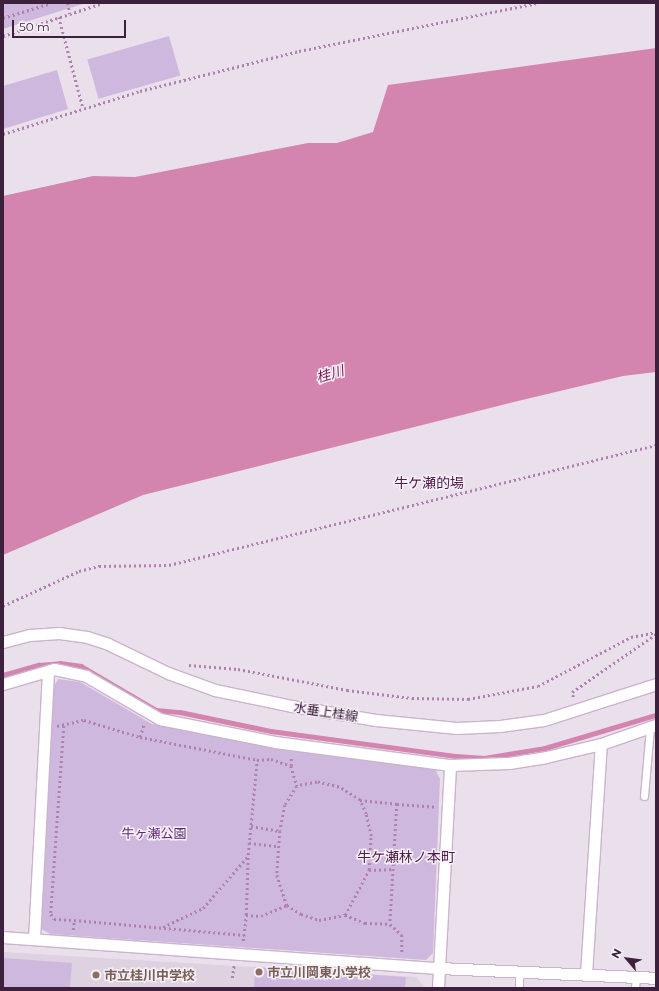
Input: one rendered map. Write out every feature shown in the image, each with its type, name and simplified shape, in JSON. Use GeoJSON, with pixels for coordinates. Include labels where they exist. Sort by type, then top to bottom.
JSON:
{"type":"FeatureCollection","features":[{"type":"Feature","properties":{"kind":"street","name":"水垂上桂線"},"geometry":{"type":"LineString","coordinates":[[3,642],[30,635],[52,634],[88,637],[108,644],[168,673],[215,690],[292,706],[376,720],[457,728],[544,720],[577,711],[656,684]]}},
{"type":"Feature","properties":{"kind":"street"},"geometry":{"type":"LineString","coordinates":[[3,684],[54,669],[86,676],[160,719],[286,744],[450,765],[509,763],[601,744],[653,726]]}},
{"type":"Feature","properties":{"kind":"street"},"geometry":{"type":"LineString","coordinates":[[34,939],[48,671]]}},
{"type":"Feature","properties":{"kind":"street"},"geometry":{"type":"LineString","coordinates":[[586,974],[601,744]]}},
{"type":"Feature","properties":{"kind":"street"},"geometry":{"type":"LineString","coordinates":[[438,988],[450,765]]}},
{"type":"Feature","properties":{"kind":"street"},"geometry":{"type":"LineString","coordinates":[[3,937],[238,957],[586,974],[635,982],[656,978]]}},
{"type":"Feature","properties":{"kind":"lane"},"geometry":{"type":"LineString","coordinates":[[644,796],[653,726]]}},
{"type":"Feature","properties":{"kind":"lane"},"geometry":{"type":"LineString","coordinates":[[519,971],[519,988]]}},
{"type":"Feature","properties":{"kind":"path"},"geometry":{"type":"LineString","coordinates":[[3,18],[51,3]]}},
{"type":"Feature","properties":{"kind":"path"},"geometry":{"type":"LineString","coordinates":[[68,3],[70,14]]}},
{"type":"Feature","properties":{"kind":"path"},"geometry":{"type":"LineString","coordinates":[[3,36],[103,3]]}},
{"type":"Feature","properties":{"kind":"path"},"geometry":{"type":"LineString","coordinates":[[3,134],[83,108],[299,51],[536,3]]}},
{"type":"Feature","properties":{"kind":"path"},"geometry":{"type":"LineString","coordinates":[[59,17],[83,108]]}},
{"type":"Feature","properties":{"kind":"path"},"geometry":{"type":"LineString","coordinates":[[3,606],[79,570],[99,566],[169,565],[656,446]]}},
{"type":"Feature","properties":{"kind":"path"},"geometry":{"type":"LineString","coordinates":[[187,665],[238,669],[347,690],[412,698],[468,699],[538,686],[631,637],[656,633]]}},
{"type":"Feature","properties":{"kind":"path"},"geometry":{"type":"LineString","coordinates":[[577,711],[572,692],[656,633]]}},
{"type":"Feature","properties":{"kind":"path"},"geometry":{"type":"LineString","coordinates":[[45,727],[64,726],[84,720],[140,737],[257,760],[271,759],[291,766],[297,786]]}},
{"type":"Feature","properties":{"kind":"path"},"geometry":{"type":"LineString","coordinates":[[64,726],[50,914],[54,919],[244,934]]}},
{"type":"Feature","properties":{"kind":"path"},"geometry":{"type":"LineString","coordinates":[[232,978],[244,934],[248,855],[257,760]]}},
{"type":"Feature","properties":{"kind":"path"},"geometry":{"type":"LineString","coordinates":[[402,964],[402,935],[390,924],[365,924],[345,915],[319,920],[301,914],[287,904],[278,875],[280,831],[285,805],[297,786],[317,782],[332,785],[360,800],[448,808]]}},
{"type":"Feature","properties":{"kind":"path"},"geometry":{"type":"LineString","coordinates":[[345,915],[369,870],[371,836],[360,800]]}},
{"type":"Feature","properties":{"kind":"path"},"geometry":{"type":"LineString","coordinates":[[390,924],[396,804]]}},
{"type":"Feature","properties":{"kind":"path"},"geometry":{"type":"LineString","coordinates":[[251,826],[280,831]]}},
{"type":"Feature","properties":{"kind":"path"},"geometry":{"type":"LineString","coordinates":[[249,843],[279,846]]}},
{"type":"Feature","properties":{"kind":"path"},"geometry":{"type":"LineString","coordinates":[[163,927],[203,908],[248,855]]}},
{"type":"Feature","properties":{"kind":"path"},"geometry":{"type":"LineString","coordinates":[[369,870],[392,869]]}},
{"type":"Feature","properties":{"kind":"path"},"geometry":{"type":"LineString","coordinates":[[246,915],[261,916],[287,904]]}},
{"type":"Feature","properties":{"kind":"path"},"geometry":{"type":"LineString","coordinates":[[72,942],[74,920]]}},
{"type":"Feature","properties":{"kind":"shaded area"},"geometry":{"type":"Polygon","coordinates":[[[3,952],[416,977],[426,988],[3,988],[3,952]]]}},
{"type":"Feature","properties":{"kind":"green space"},"geometry":{"type":"Polygon","coordinates":[[[3,3],[86,3],[3,29],[3,3]]]}},
{"type":"Feature","properties":{"kind":"green space"},"geometry":{"type":"Polygon","coordinates":[[[169,36],[180,75],[99,99],[87,59],[169,36]]]}},
{"type":"Feature","properties":{"kind":"green space"},"geometry":{"type":"Polygon","coordinates":[[[57,70],[68,109],[3,129],[3,86],[57,70]]]}},
{"type":"Feature","properties":{"kind":"green space","name":"牛ヶ瀬公園"},"geometry":{"type":"Polygon","coordinates":[[[58,679],[80,682],[152,724],[435,769],[440,779],[433,953],[426,960],[50,934],[40,928],[53,688],[58,679]]]}},
{"type":"Feature","properties":{"kind":"green space"},"geometry":{"type":"Polygon","coordinates":[[[3,958],[72,963],[70,988],[3,988],[3,958]]]}},
{"type":"Feature","properties":{"kind":"green space"},"geometry":{"type":"Polygon","coordinates":[[[255,967],[406,977],[405,988],[254,988],[255,967]]]}},
{"type":"Feature","properties":{"kind":"water","name":"桂川"},"geometry":{"type":"Polygon","coordinates":[[[656,48],[656,372],[623,376],[518,401],[143,495],[3,555],[3,196],[93,176],[135,177],[308,143],[337,143],[373,132],[388,85],[656,48]]]}},
{"type":"Feature","properties":{"kind":"waterway"},"geometry":{"type":"LineString","coordinates":[[3,675],[39,665],[60,663],[81,666],[156,710],[180,712],[271,731],[456,756],[484,758],[545,748],[656,715]]}},
{"type":"Feature","properties":{"kind":"place","name":"市立川岡東小学校"},"geometry":{"type":"Point","coordinates":[259,972]}},
{"type":"Feature","properties":{"kind":"place","name":"市立桂川中学校"},"geometry":{"type":"Point","coordinates":[96,975]}},
{"type":"Feature","properties":{"kind":"district","name":"牛ケ瀬的場"},"geometry":{"type":"Point","coordinates":[429,483]}},
{"type":"Feature","properties":{"kind":"district","name":"牛ケ瀬林ノ本町"},"geometry":{"type":"Point","coordinates":[406,857]}}]}
